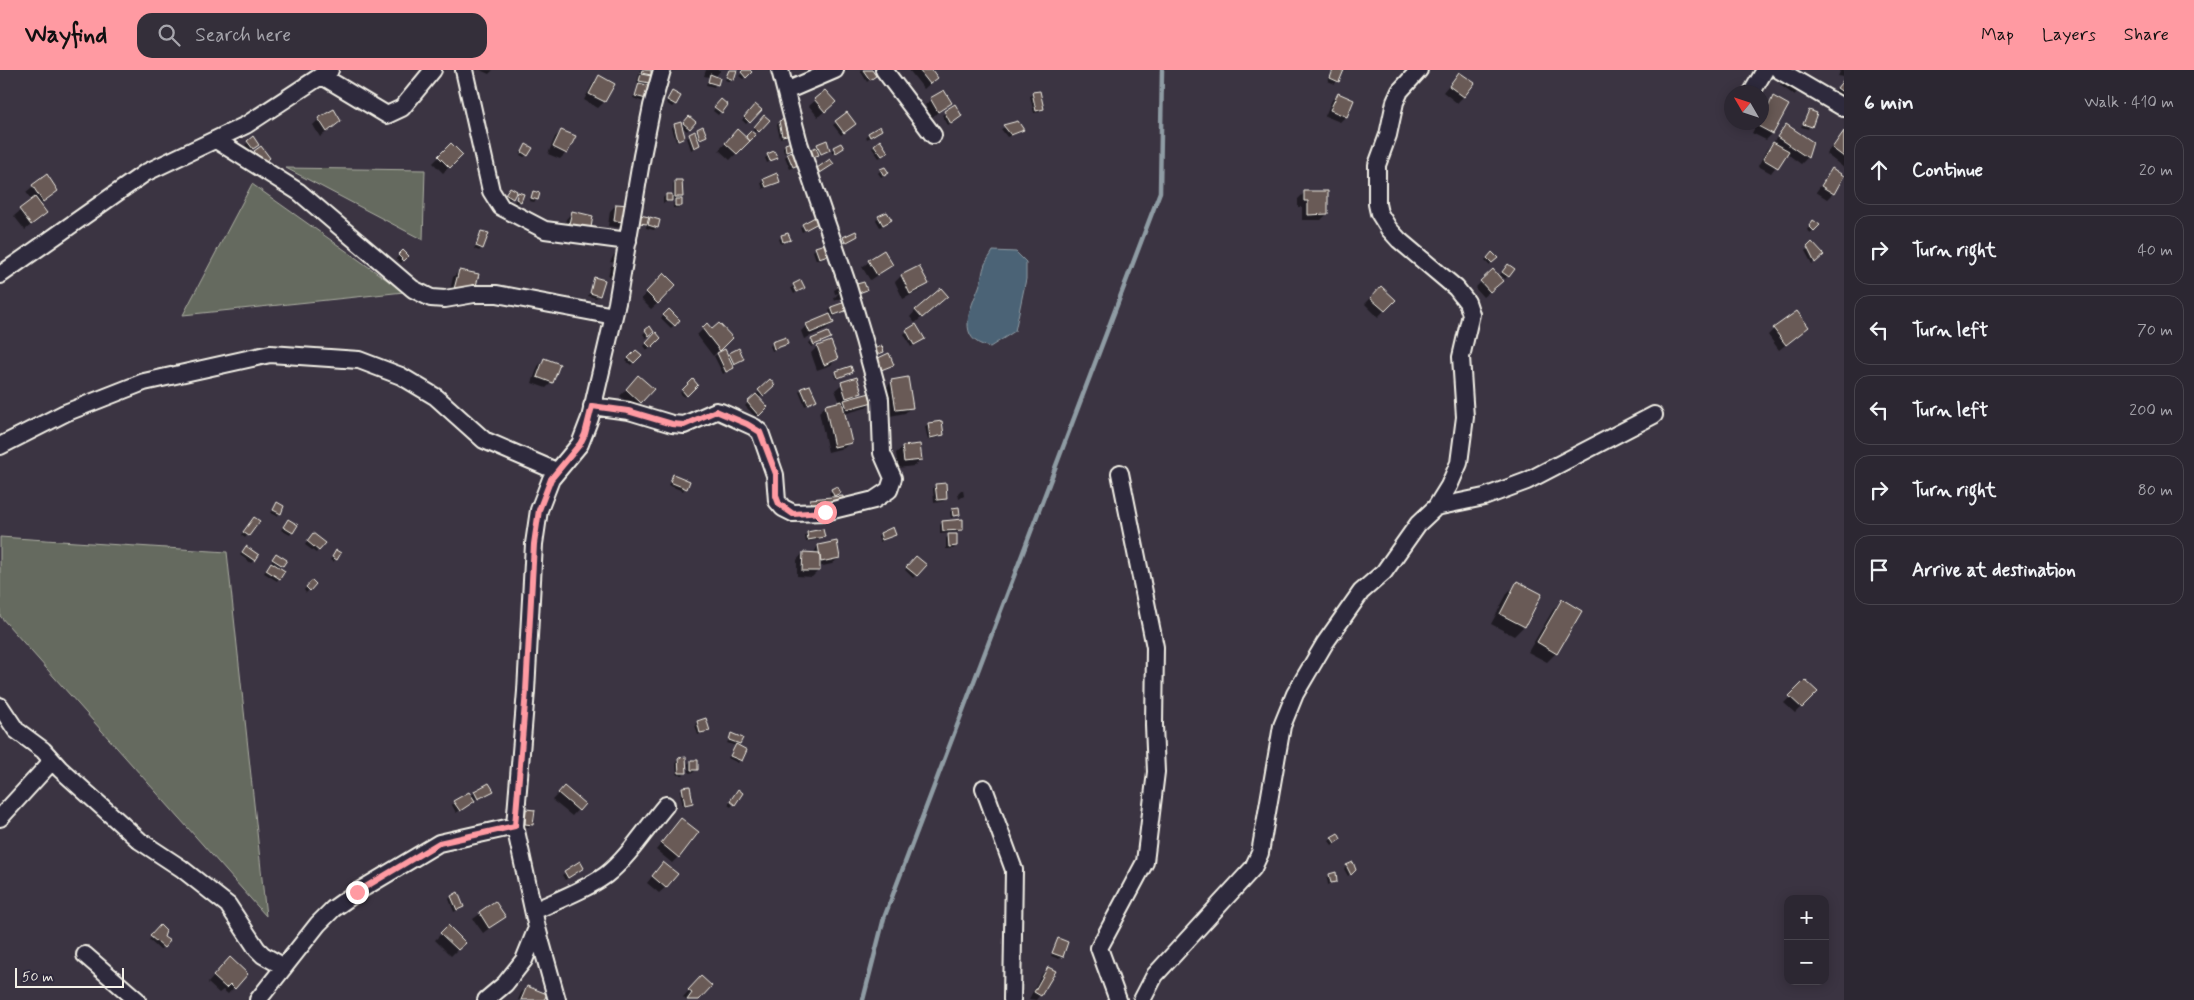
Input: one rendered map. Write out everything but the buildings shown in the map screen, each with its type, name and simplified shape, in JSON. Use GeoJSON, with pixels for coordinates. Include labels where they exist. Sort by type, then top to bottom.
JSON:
{"type":"FeatureCollection","features":[{"type":"Feature","properties":{"kind":"street"},"geometry":{"type":"LineString","coordinates":[[0,275],[145,173],[246,125],[326,73],[387,116],[402,108],[433,70]]}},
{"type":"Feature","properties":{"kind":"street"},"geometry":{"type":"LineString","coordinates":[[464,70],[491,191],[501,207],[545,230],[628,241]]}},
{"type":"Feature","properties":{"kind":"street"},"geometry":{"type":"LineString","coordinates":[[557,1000],[538,928],[515,826],[526,691],[534,544],[542,498],[556,471],[580,444],[585,434],[614,316],[650,114],[662,70]]}},
{"type":"Feature","properties":{"kind":"street"},"geometry":{"type":"LineString","coordinates":[[592,406],[628,411],[672,424],[684,425],[716,411],[754,427],[760,432],[776,474],[777,501],[783,508],[793,514],[825,512],[874,500],[889,490],[893,478],[882,453],[880,399],[846,280],[799,143],[780,70]]}},
{"type":"Feature","properties":{"kind":"street"},"geometry":{"type":"LineString","coordinates":[[786,91],[835,70]]}},
{"type":"Feature","properties":{"kind":"street"},"geometry":{"type":"LineString","coordinates":[[884,70],[933,135]]}},
{"type":"Feature","properties":{"kind":"street"},"geometry":{"type":"LineString","coordinates":[[1142,1000],[1155,976],[1253,868],[1260,853],[1282,726],[1295,694],[1326,643],[1361,592],[1384,572],[1418,524],[1436,506],[1449,486],[1459,463],[1465,417],[1461,357],[1471,314],[1467,302],[1456,288],[1399,240],[1379,213],[1377,165],[1388,135],[1395,102],[1400,91],[1418,70]]}},
{"type":"Feature","properties":{"kind":"street"},"geometry":{"type":"LineString","coordinates":[[1756,85],[1765,70]]}},
{"type":"Feature","properties":{"kind":"street"},"geometry":{"type":"LineString","coordinates":[[1779,70],[1844,108]]}},
{"type":"Feature","properties":{"kind":"street"},"geometry":{"type":"LineString","coordinates":[[216,140],[299,192],[413,290],[431,298],[497,294],[614,316]]}},
{"type":"Feature","properties":{"kind":"street"},"geometry":{"type":"LineString","coordinates":[[0,446],[65,413],[144,382],[270,354],[359,360],[401,376],[436,397],[484,440],[556,471]]}},
{"type":"Feature","properties":{"kind":"street"},"geometry":{"type":"LineString","coordinates":[[1436,506],[1484,497],[1527,481],[1654,415]]}},
{"type":"Feature","properties":{"kind":"street"},"geometry":{"type":"LineString","coordinates":[[1118,1000],[1099,948],[1145,862],[1156,772],[1154,725],[1156,647],[1120,473]]}},
{"type":"Feature","properties":{"kind":"street"},"geometry":{"type":"LineString","coordinates":[[0,706],[10,724],[34,742],[52,761],[140,841],[218,896],[237,917],[257,949],[263,955],[284,967]]}},
{"type":"Feature","properties":{"kind":"street"},"geometry":{"type":"LineString","coordinates":[[0,818],[52,761]]}},
{"type":"Feature","properties":{"kind":"street"},"geometry":{"type":"LineString","coordinates":[[984,788],[1014,870],[1012,1000]]}},
{"type":"Feature","properties":{"kind":"street"},"geometry":{"type":"LineString","coordinates":[[534,911],[584,888],[606,874],[624,857],[666,804]]}},
{"type":"Feature","properties":{"kind":"street"},"geometry":{"type":"LineString","coordinates":[[258,1000],[333,909],[390,871],[439,843],[515,826]]}},
{"type":"Feature","properties":{"kind":"street"},"geometry":{"type":"LineString","coordinates":[[486,1000],[505,984],[524,960],[538,928]]}},
{"type":"Feature","properties":{"kind":"street"},"geometry":{"type":"LineString","coordinates":[[85,955],[137,1000]]}},
{"type":"Feature","properties":{"kind":"green space"},"geometry":{"type":"Polygon","coordinates":[[[286,168],[425,170],[423,240],[286,168]]]}},
{"type":"Feature","properties":{"kind":"green space"},"geometry":{"type":"Polygon","coordinates":[[[252,184],[404,292],[183,315],[252,184]]]}},
{"type":"Feature","properties":{"kind":"green space"},"geometry":{"type":"Polygon","coordinates":[[[0,537],[227,552],[266,916],[0,616],[0,537]]]}},
{"type":"Feature","properties":{"kind":"water"},"geometry":{"type":"Polygon","coordinates":[[[993,251],[1016,252],[1026,262],[1026,279],[1015,331],[990,347],[972,338],[968,323],[969,314],[984,267],[993,251]]]}},
{"type":"Feature","properties":{"kind":"waterway"},"geometry":{"type":"LineString","coordinates":[[863,1000],[884,918],[1160,192],[1162,70]]}},
{"type":"Feature","properties":{"kind":"route"},"geometry":{"type":"LineString","coordinates":[[357,892],[439,843],[515,826],[526,691],[534,544],[539,510],[542,498],[551,479],[580,444],[585,434],[592,406],[628,411],[672,424],[684,425],[702,419],[716,411],[754,427],[762,436],[776,474],[776,496],[779,504],[793,514],[825,512]]}}]}
